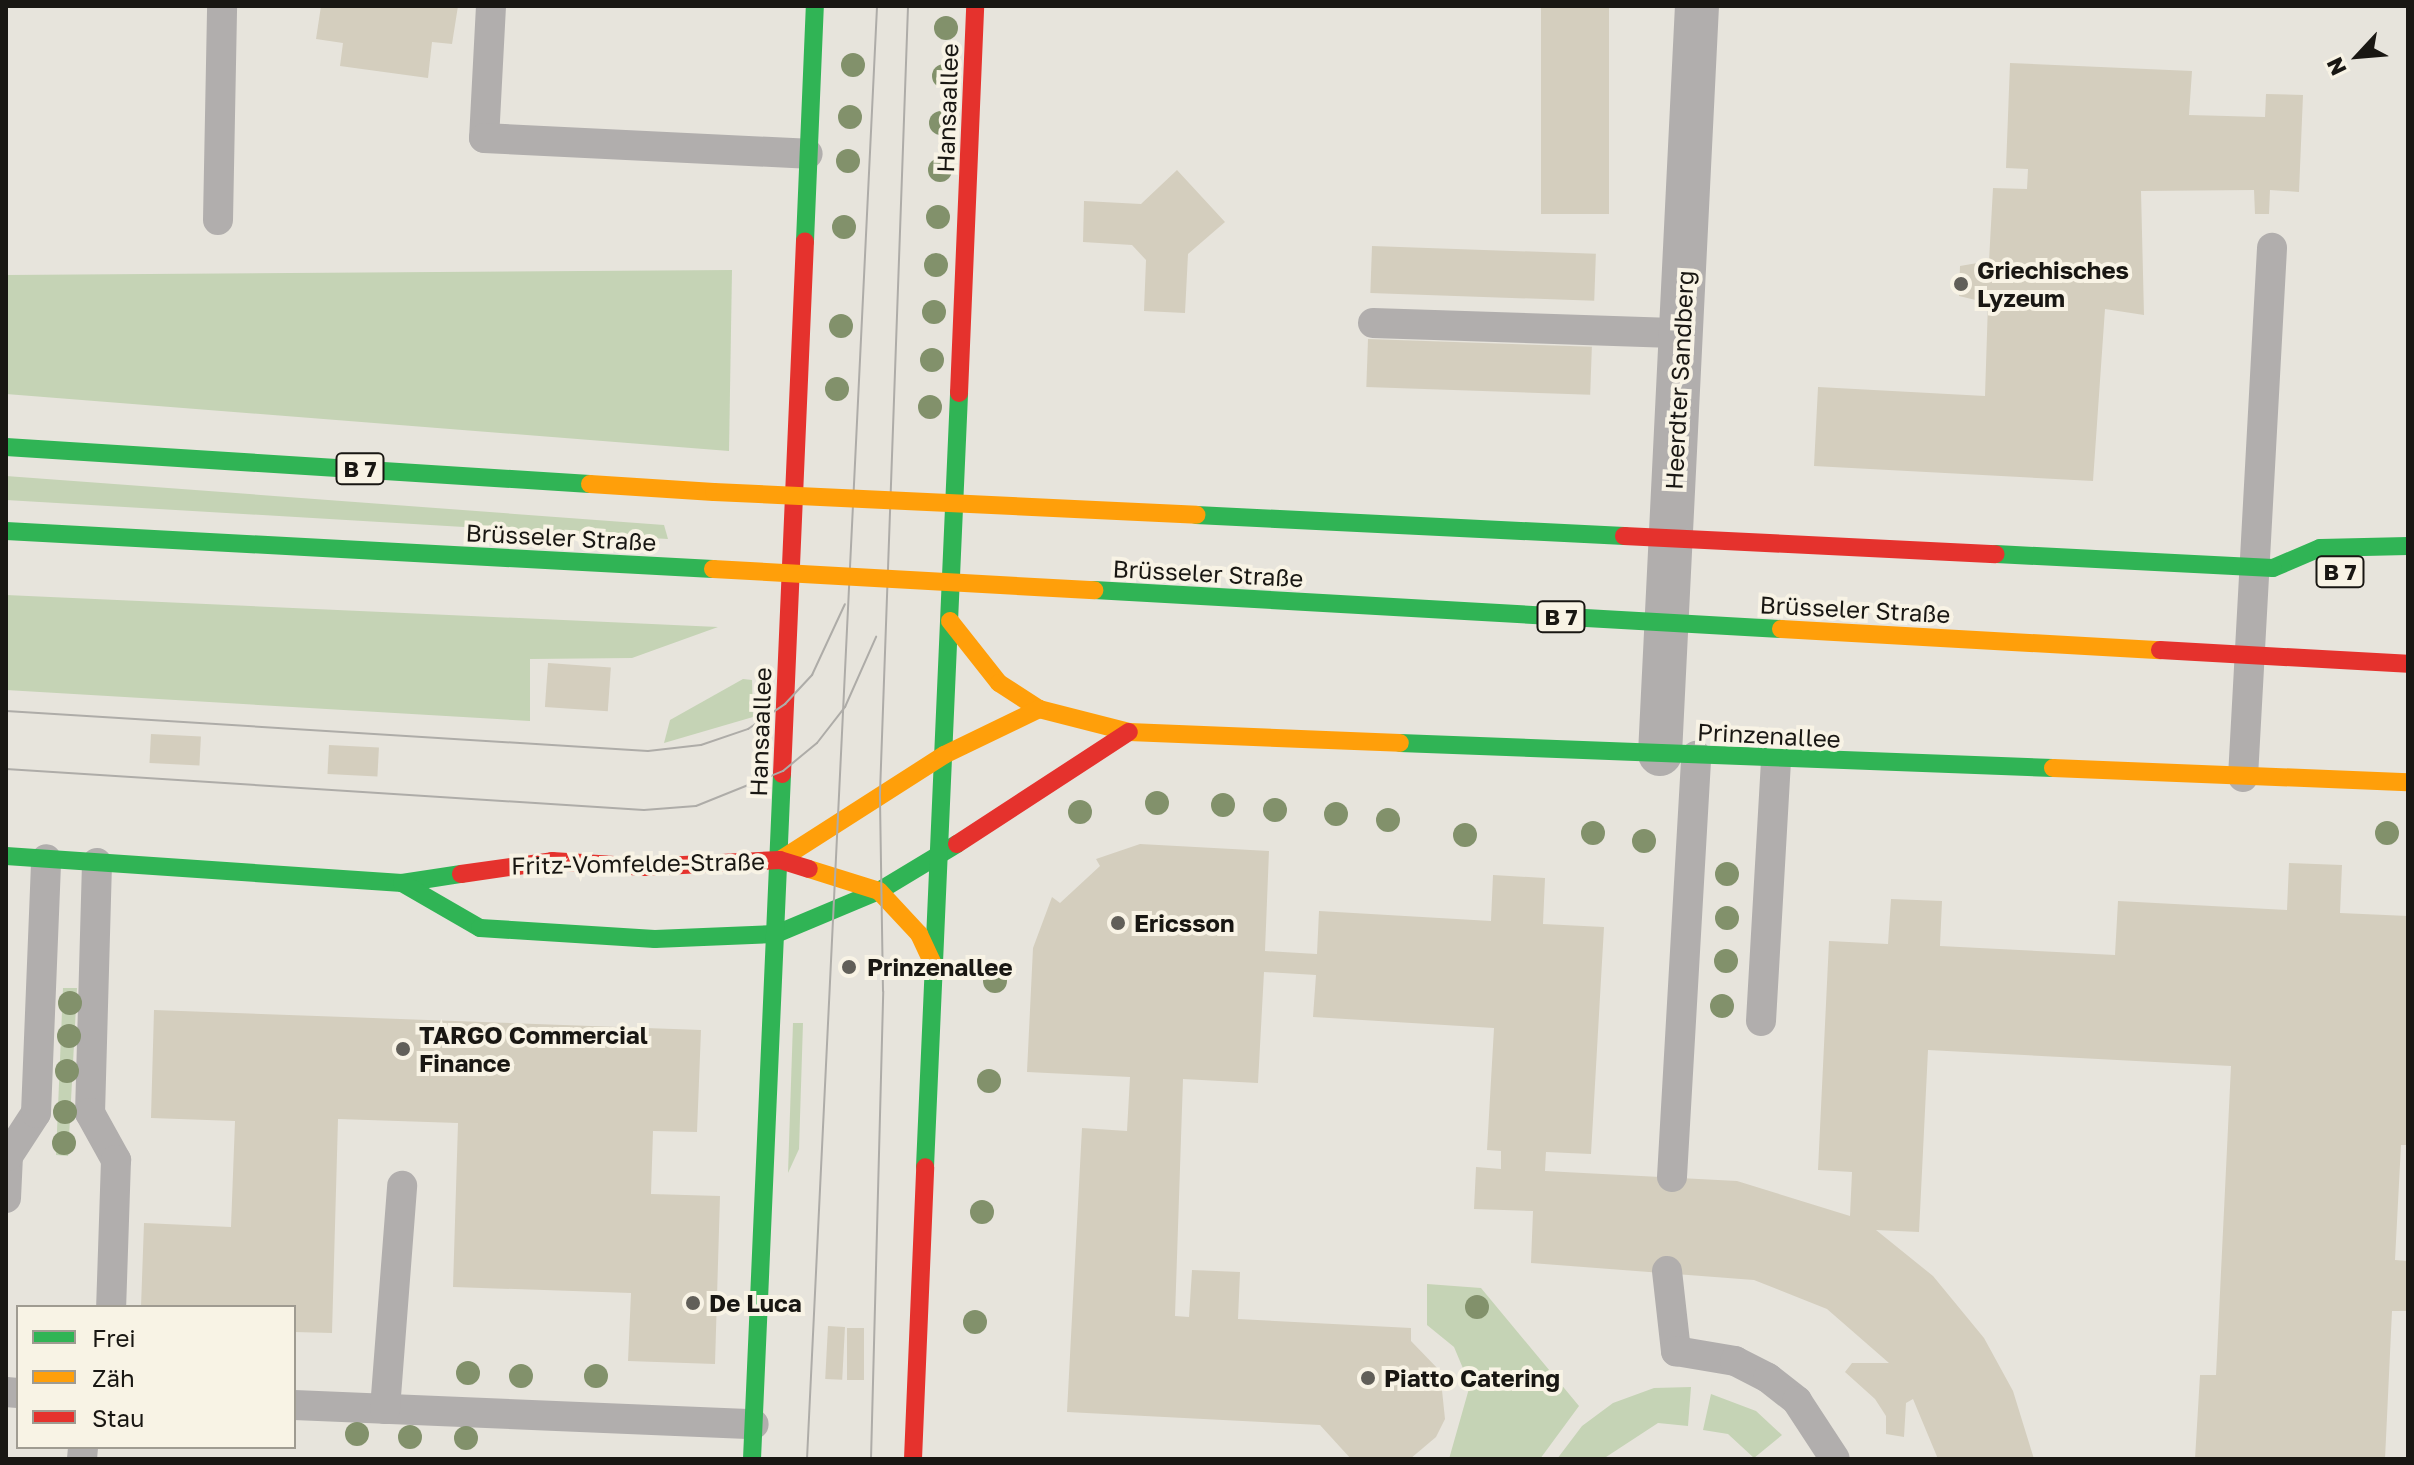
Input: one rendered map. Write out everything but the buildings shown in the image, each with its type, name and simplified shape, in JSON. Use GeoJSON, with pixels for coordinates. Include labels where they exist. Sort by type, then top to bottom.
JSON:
{"type":"FeatureCollection","features":[{"type":"Feature","properties":{"kind":"main road","name":"Hansaallee"},"geometry":{"type":"LineString","coordinates":[[752,1459],[815,6]]}},
{"type":"Feature","properties":{"kind":"main road","name":"Hansaallee"},"geometry":{"type":"LineString","coordinates":[[913,1459],[937,972],[975,6]]}},
{"type":"Feature","properties":{"kind":"main road","name":"B 7"},"geometry":{"type":"LineString","coordinates":[[6,447],[714,492],[2318,570]]}},
{"type":"Feature","properties":{"kind":"main road","name":"Brüsseler Straße"},"geometry":{"type":"LineString","coordinates":[[6,531],[2408,664]]}},
{"type":"Feature","properties":{"kind":"main road"},"geometry":{"type":"LineString","coordinates":[[2273,568],[2320,548],[2408,546]]}},
{"type":"Feature","properties":{"kind":"main road","name":"Prinzenallee"},"geometry":{"type":"LineString","coordinates":[[950,621],[999,683],[1039,709],[1129,732],[1776,760],[2408,782]]}},
{"type":"Feature","properties":{"kind":"main road"},"geometry":{"type":"LineString","coordinates":[[944,755],[1039,709]]}},
{"type":"Feature","properties":{"kind":"main road"},"geometry":{"type":"LineString","coordinates":[[879,891],[1078,772],[1129,732]]}},
{"type":"Feature","properties":{"kind":"main road","name":"Fritz-Vomfelde-Straße"},"geometry":{"type":"LineString","coordinates":[[780,860],[838,819],[944,755]]}},
{"type":"Feature","properties":{"kind":"main road","name":"Fritz-Vomfelde-Straße"},"geometry":{"type":"LineString","coordinates":[[6,856],[402,883],[552,861],[645,867],[780,860],[879,891],[919,934],[937,972]]}},
{"type":"Feature","properties":{"kind":"main road","name":"Fritz-Vomfelde-Straße"},"geometry":{"type":"LineString","coordinates":[[402,883],[480,928],[655,939],[776,934],[879,891]]}},
{"type":"Feature","properties":{"kind":"street","name":"Heerdter Sandberg"},"geometry":{"type":"LineString","coordinates":[[1678,755],[1681,333],[1697,6]]}},
{"type":"Feature","properties":{"kind":"lane"},"geometry":{"type":"LineString","coordinates":[[218,220],[222,6]]}},
{"type":"Feature","properties":{"kind":"lane"},"geometry":{"type":"LineString","coordinates":[[491,6],[484,138],[808,154]]}},
{"type":"Feature","properties":{"kind":"lane"},"geometry":{"type":"LineString","coordinates":[[2243,777],[2272,248]]}},
{"type":"Feature","properties":{"kind":"lane"},"geometry":{"type":"LineString","coordinates":[[1373,323],[1681,333]]}},
{"type":"Feature","properties":{"kind":"lane"},"geometry":{"type":"LineString","coordinates":[[1672,1177],[1689,869],[1678,755]]}},
{"type":"Feature","properties":{"kind":"lane"},"geometry":{"type":"LineString","coordinates":[[1761,1021],[1776,760]]}},
{"type":"Feature","properties":{"kind":"lane"},"geometry":{"type":"LineString","coordinates":[[6,1198],[8,1156],[36,1113],[46,859]]}},
{"type":"Feature","properties":{"kind":"lane"},"geometry":{"type":"LineString","coordinates":[[97,863],[90,1113],[116,1160],[111,1305]]}},
{"type":"Feature","properties":{"kind":"lane"},"geometry":{"type":"LineString","coordinates":[[385,1409],[402,1186]]}},
{"type":"Feature","properties":{"kind":"lane"},"geometry":{"type":"LineString","coordinates":[[1667,1271],[1676,1351],[1735,1361],[1768,1378],[1797,1401],[1835,1459]]}},
{"type":"Feature","properties":{"kind":"lane"},"geometry":{"type":"LineString","coordinates":[[296,1405],[754,1424]]}},
{"type":"Feature","properties":{"kind":"green space"},"geometry":{"type":"Polygon","coordinates":[[[732,270],[729,451],[6,394],[6,275],[732,270]]]}},
{"type":"Feature","properties":{"kind":"green space"},"geometry":{"type":"Polygon","coordinates":[[[6,476],[664,525],[668,539],[6,500],[6,476]]]}},
{"type":"Feature","properties":{"kind":"green space"},"geometry":{"type":"Polygon","coordinates":[[[6,595],[718,627],[632,658],[530,659],[530,721],[6,690],[6,595]]]}},
{"type":"Feature","properties":{"kind":"green space"},"geometry":{"type":"Polygon","coordinates":[[[743,679],[752,680],[753,717],[664,743],[670,720],[743,679]]]}},
{"type":"Feature","properties":{"kind":"green space"},"geometry":{"type":"Polygon","coordinates":[[[63,988],[77,988],[68,1156],[56,1155],[63,988]]]}},
{"type":"Feature","properties":{"kind":"green space"},"geometry":{"type":"Polygon","coordinates":[[[793,1023],[803,1023],[799,1149],[788,1173],[793,1023]]]}},
{"type":"Feature","properties":{"kind":"green space"},"geometry":{"type":"Polygon","coordinates":[[[1427,1284],[1481,1288],[1579,1406],[1540,1459],[1449,1459],[1470,1385],[1454,1347],[1427,1325],[1427,1284]]]}},
{"type":"Feature","properties":{"kind":"green space"},"geometry":{"type":"Polygon","coordinates":[[[1691,1387],[1688,1426],[1658,1423],[1603,1459],[1557,1459],[1582,1426],[1613,1403],[1654,1388],[1691,1387]]]}},
{"type":"Feature","properties":{"kind":"green space"},"geometry":{"type":"Polygon","coordinates":[[[1711,1394],[1756,1411],[1782,1435],[1754,1458],[1728,1434],[1703,1430],[1711,1394]]]}},
{"type":"Feature","properties":{"kind":"tram line"},"geometry":{"type":"LineString","coordinates":[[807,1459],[877,6]]}},
{"type":"Feature","properties":{"kind":"tram line"},"geometry":{"type":"LineString","coordinates":[[871,1459],[883,991],[880,793],[908,6]]}},
{"type":"Feature","properties":{"kind":"tram line"},"geometry":{"type":"LineString","coordinates":[[6,711],[648,751],[701,745],[748,729],[785,704],[812,675],[845,604]]}},
{"type":"Feature","properties":{"kind":"tram line"},"geometry":{"type":"LineString","coordinates":[[6,769],[644,810],[696,806],[783,771],[817,743],[845,707],[876,637]]}},
{"type":"Feature","properties":{"kind":"traffic: fast"},"geometry":{"type":"LineString","coordinates":[[805,241],[815,6]]}},
{"type":"Feature","properties":{"kind":"traffic: fast"},"geometry":{"type":"LineString","coordinates":[[925,1167],[959,393]]}},
{"type":"Feature","properties":{"kind":"traffic: fast"},"geometry":{"type":"LineString","coordinates":[[6,447],[590,484]]}},
{"type":"Feature","properties":{"kind":"traffic: fast"},"geometry":{"type":"LineString","coordinates":[[1196,515],[1624,536]]}},
{"type":"Feature","properties":{"kind":"traffic: fast"},"geometry":{"type":"LineString","coordinates":[[6,531],[713,569]]}},
{"type":"Feature","properties":{"kind":"traffic: fast"},"geometry":{"type":"LineString","coordinates":[[2273,568],[2320,548],[2408,546]]}},
{"type":"Feature","properties":{"kind":"traffic: fast"},"geometry":{"type":"LineString","coordinates":[[1996,554],[2273,568]]}},
{"type":"Feature","properties":{"kind":"traffic: fast"},"geometry":{"type":"LineString","coordinates":[[1094,590],[1781,629]]}},
{"type":"Feature","properties":{"kind":"traffic: fast"},"geometry":{"type":"LineString","coordinates":[[1400,743],[2053,768]]}},
{"type":"Feature","properties":{"kind":"traffic: fast"},"geometry":{"type":"LineString","coordinates":[[752,1459],[782,774]]}},
{"type":"Feature","properties":{"kind":"traffic: fast"},"geometry":{"type":"LineString","coordinates":[[402,883],[480,928],[655,939],[776,934],[879,891],[957,844]]}},
{"type":"Feature","properties":{"kind":"traffic: fast"},"geometry":{"type":"LineString","coordinates":[[6,856],[402,883],[461,874]]}},
{"type":"Feature","properties":{"kind":"traffic: slow"},"geometry":{"type":"LineString","coordinates":[[590,484],[714,492]]}},
{"type":"Feature","properties":{"kind":"traffic: slow"},"geometry":{"type":"LineString","coordinates":[[714,492],[1196,515]]}},
{"type":"Feature","properties":{"kind":"traffic: slow"},"geometry":{"type":"LineString","coordinates":[[713,569],[1094,590]]}},
{"type":"Feature","properties":{"kind":"traffic: slow"},"geometry":{"type":"LineString","coordinates":[[950,621],[999,683],[1039,709],[1129,732],[1400,743]]}},
{"type":"Feature","properties":{"kind":"traffic: slow"},"geometry":{"type":"LineString","coordinates":[[1781,629],[2160,650]]}},
{"type":"Feature","properties":{"kind":"traffic: slow"},"geometry":{"type":"LineString","coordinates":[[780,860],[944,755],[1039,709]]}},
{"type":"Feature","properties":{"kind":"traffic: slow"},"geometry":{"type":"LineString","coordinates":[[2053,768],[2408,782]]}},
{"type":"Feature","properties":{"kind":"traffic: slow"},"geometry":{"type":"LineString","coordinates":[[809,869],[879,891],[919,934],[936,970]]}},
{"type":"Feature","properties":{"kind":"traffic: jam"},"geometry":{"type":"LineString","coordinates":[[959,393],[975,6]]}},
{"type":"Feature","properties":{"kind":"traffic: jam"},"geometry":{"type":"LineString","coordinates":[[782,774],[805,241]]}},
{"type":"Feature","properties":{"kind":"traffic: jam"},"geometry":{"type":"LineString","coordinates":[[1624,536],[1996,554]]}},
{"type":"Feature","properties":{"kind":"traffic: jam"},"geometry":{"type":"LineString","coordinates":[[2160,650],[2408,664]]}},
{"type":"Feature","properties":{"kind":"traffic: jam"},"geometry":{"type":"LineString","coordinates":[[957,844],[1129,732]]}},
{"type":"Feature","properties":{"kind":"traffic: jam"},"geometry":{"type":"LineString","coordinates":[[461,874],[552,861],[645,867],[780,860],[809,869]]}},
{"type":"Feature","properties":{"kind":"traffic: jam"},"geometry":{"type":"LineString","coordinates":[[913,1459],[925,1167]]}},
{"type":"Feature","properties":{"kind":"place","name":"Griechisches Lyzeum"},"geometry":{"type":"Point","coordinates":[1961,284]}},
{"type":"Feature","properties":{"kind":"place","name":"Ericsson"},"geometry":{"type":"Point","coordinates":[1118,923]}},
{"type":"Feature","properties":{"kind":"place","name":"Prinzenallee"},"geometry":{"type":"Point","coordinates":[849,967]}},
{"type":"Feature","properties":{"kind":"place","name":"TARGO Commercial Finance"},"geometry":{"type":"Point","coordinates":[403,1049]}},
{"type":"Feature","properties":{"kind":"place","name":"De Luca"},"geometry":{"type":"Point","coordinates":[693,1303]}},
{"type":"Feature","properties":{"kind":"place","name":"Piatto Catering"},"geometry":{"type":"Point","coordinates":[1368,1378]}}]}
